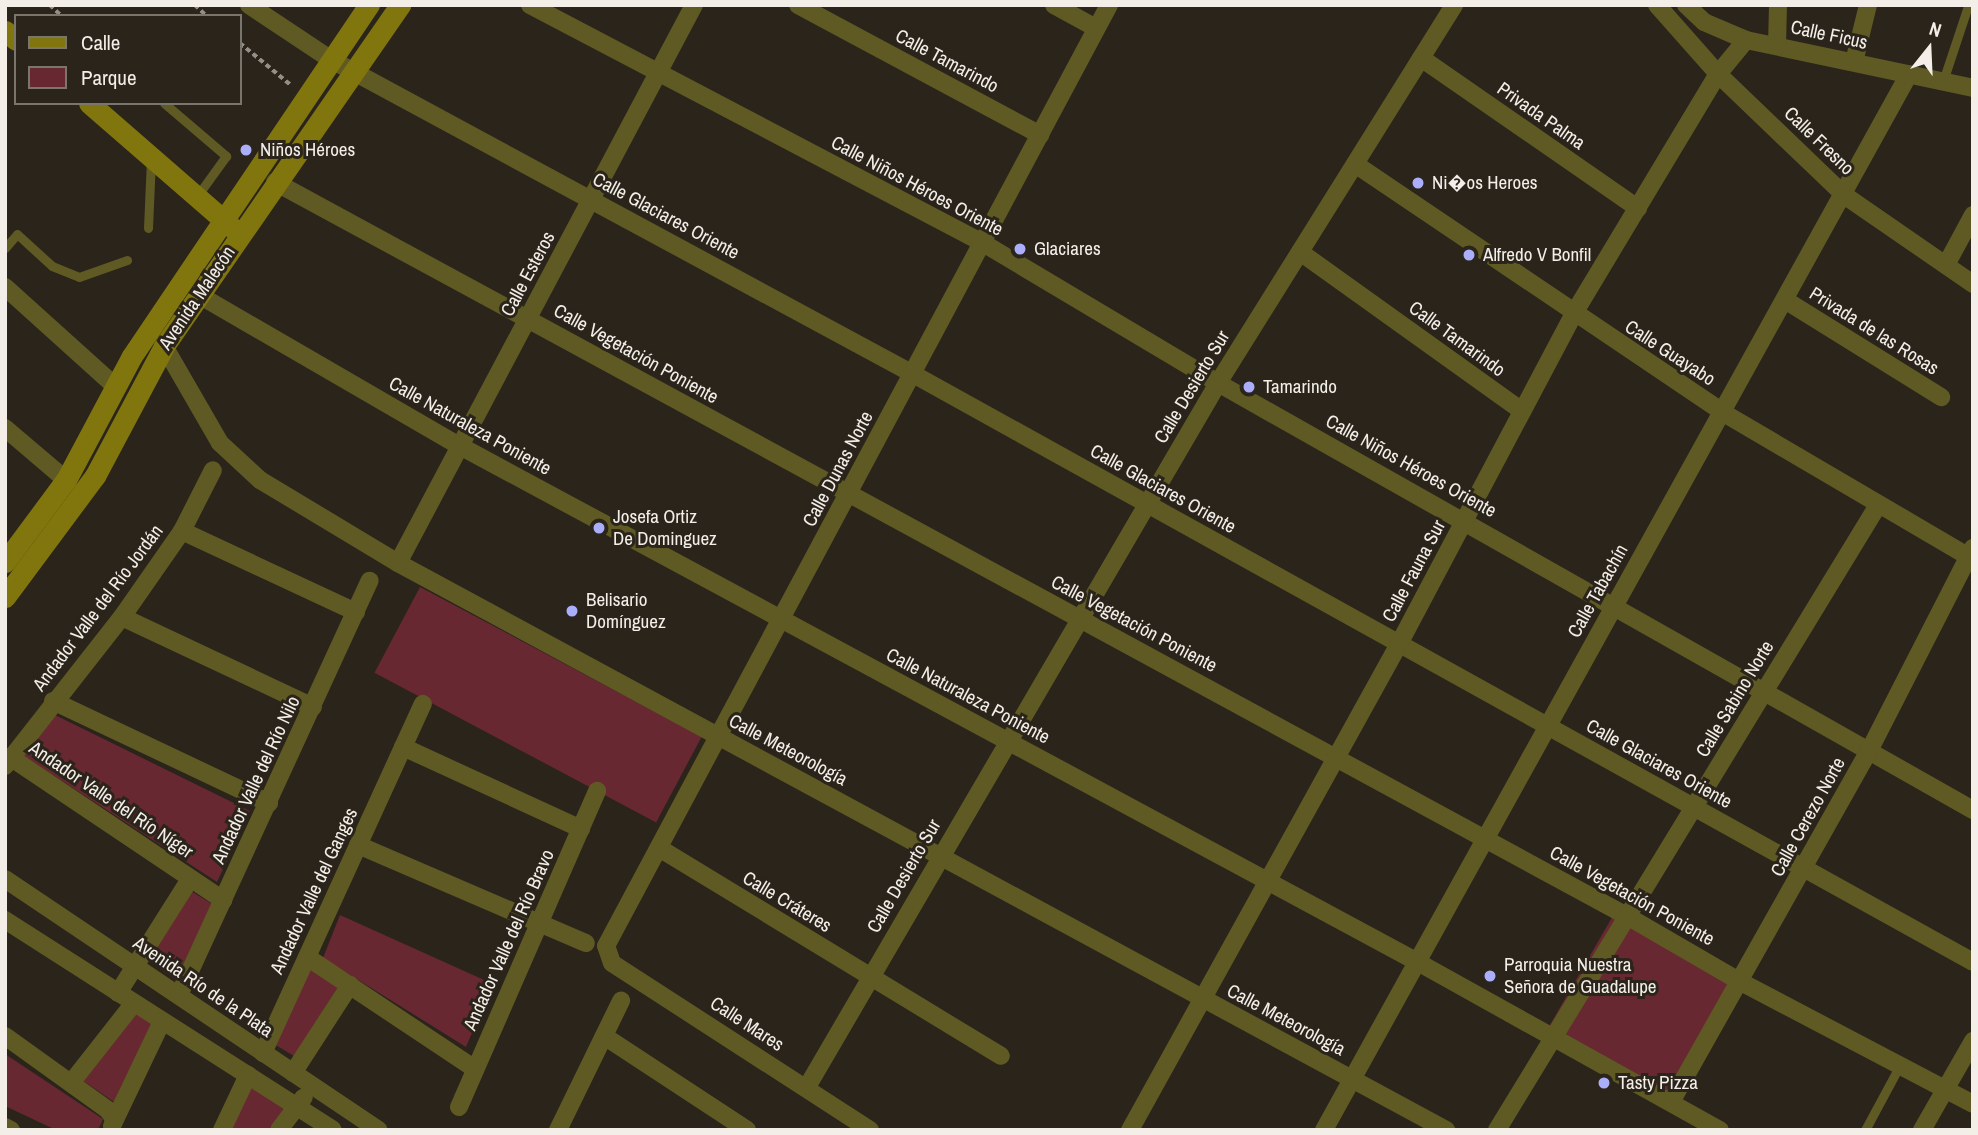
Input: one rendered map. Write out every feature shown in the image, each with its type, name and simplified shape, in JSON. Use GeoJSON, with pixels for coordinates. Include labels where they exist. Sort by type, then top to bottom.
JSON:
{"type":"FeatureCollection","features":[{"type":"Feature","properties":{"kind":"street","name":"Calle Glaciares Oriente"},"geometry":{"type":"LineString","coordinates":[[249,5],[330,59],[913,374],[1973,962]]}},
{"type":"Feature","properties":{"kind":"street","name":"Avenida Malecón"},"geometry":{"type":"LineString","coordinates":[[5,562],[66,480],[116,387],[223,219],[369,5]]}},
{"type":"Feature","properties":{"kind":"street","name":"Avenida Malecón"},"geometry":{"type":"LineString","coordinates":[[5,597],[94,476],[164,346],[351,70],[400,5]]}},
{"type":"Feature","properties":{"kind":"street","name":"Calle Niños Héroes Oriente"},"geometry":{"type":"LineString","coordinates":[[530,5],[982,243],[1218,383],[1870,749],[1973,810]]}},
{"type":"Feature","properties":{"kind":"street","name":"Calle Esteros"},"geometry":{"type":"LineString","coordinates":[[398,563],[694,5]]}},
{"type":"Feature","properties":{"kind":"street","name":"Calle Tamarindo"},"geometry":{"type":"LineString","coordinates":[[798,5],[1040,135]]}},
{"type":"Feature","properties":{"kind":"street"},"geometry":{"type":"LineString","coordinates":[[1054,5],[1096,28]]}},
{"type":"Feature","properties":{"kind":"street","name":"Calle Dunas Norte"},"geometry":{"type":"LineString","coordinates":[[606,951],[607,941],[782,620],[1109,5]]}},
{"type":"Feature","properties":{"kind":"street","name":"Calle Desierto Sur"},"geometry":{"type":"LineString","coordinates":[[807,1087],[1218,383],[1454,5]]}},
{"type":"Feature","properties":{"kind":"street","name":"Calle Fresno"},"geometry":{"type":"LineString","coordinates":[[1657,5],[1718,74],[1844,195],[1973,284]]}},
{"type":"Feature","properties":{"kind":"street","name":"Calle Ficus"},"geometry":{"type":"LineString","coordinates":[[1686,5],[1718,29],[1746,40],[1973,88]]}},
{"type":"Feature","properties":{"kind":"street"},"geometry":{"type":"LineString","coordinates":[[1777,46],[1778,5]]}},
{"type":"Feature","properties":{"kind":"street"},"geometry":{"type":"LineString","coordinates":[[1854,62],[1868,5]]}},
{"type":"Feature","properties":{"kind":"street","name":"Calle Fauna Sur"},"geometry":{"type":"LineString","coordinates":[[1129,1130],[1399,644],[1573,315],[1718,74],[1746,40]]}},
{"type":"Feature","properties":{"kind":"street","name":"Privada Palma"},"geometry":{"type":"LineString","coordinates":[[1421,58],[1638,208]]}},
{"type":"Feature","properties":{"kind":"street","name":"Calle Tabachín"},"geometry":{"type":"LineString","coordinates":[[1324,1130],[1415,960],[1844,195],[1909,74]]}},
{"type":"Feature","properties":{"kind":"street"},"geometry":{"type":"LineString","coordinates":[[91,105],[240,234]]}},
{"type":"Feature","properties":{"kind":"street","name":"Calle Guayabo"},"geometry":{"type":"LineString","coordinates":[[1355,164],[1573,315],[1722,412],[1878,505],[1971,555]]}},
{"type":"Feature","properties":{"kind":"street","name":"Calle Vegetación Poniente"},"geometry":{"type":"LineString","coordinates":[[275,182],[1628,916],[1739,981],[1900,1065],[1942,1095],[1973,1104]]}},
{"type":"Feature","properties":{"kind":"street"},"geometry":{"type":"LineString","coordinates":[[1946,265],[1973,215]]}},
{"type":"Feature","properties":{"kind":"street","name":"Calle Tamarindo"},"geometry":{"type":"LineString","coordinates":[[1300,252],[1522,411]]}},
{"type":"Feature","properties":{"kind":"street"},"geometry":{"type":"LineString","coordinates":[[5,287],[116,387]]}},
{"type":"Feature","properties":{"kind":"street","name":"Calle Naturaleza Poniente"},"geometry":{"type":"LineString","coordinates":[[199,295],[460,446],[1415,960],[1713,1128]]}},
{"type":"Feature","properties":{"kind":"street","name":"Privada de las Rosas"},"geometry":{"type":"LineString","coordinates":[[1785,300],[1941,397]]}},
{"type":"Feature","properties":{"kind":"street","name":"Calle Meteorología"},"geometry":{"type":"LineString","coordinates":[[164,346],[220,443],[239,463],[398,563],[1446,1130]]}},
{"type":"Feature","properties":{"kind":"street"},"geometry":{"type":"LineString","coordinates":[[5,428],[66,480]]}},
{"type":"Feature","properties":{"kind":"street","name":"Andador Valle del Río Jordán"},"geometry":{"type":"LineString","coordinates":[[8,762],[122,617],[182,531],[213,470]]}},
{"type":"Feature","properties":{"kind":"street","name":"Calle Sabino Norte"},"geometry":{"type":"LineString","coordinates":[[1497,1130],[1878,505]]}},
{"type":"Feature","properties":{"kind":"street"},"geometry":{"type":"LineString","coordinates":[[182,531],[356,612]]}},
{"type":"Feature","properties":{"kind":"street","name":"Calle Cerezo Norte"},"geometry":{"type":"LineString","coordinates":[[1671,1102],[1870,749],[1971,555]]}},
{"type":"Feature","properties":{"kind":"street","name":"Andador Valle del Río Nilo"},"geometry":{"type":"LineString","coordinates":[[179,995],[369,581]]}},
{"type":"Feature","properties":{"kind":"street"},"geometry":{"type":"LineString","coordinates":[[122,617],[313,707]]}},
{"type":"Feature","properties":{"kind":"street"},"geometry":{"type":"LineString","coordinates":[[54,701],[269,803]]}},
{"type":"Feature","properties":{"kind":"street","name":"Andador Valle del Ganges"},"geometry":{"type":"LineString","coordinates":[[263,1052],[423,705]]}},
{"type":"Feature","properties":{"kind":"street"},"geometry":{"type":"LineString","coordinates":[[403,747],[581,829]]}},
{"type":"Feature","properties":{"kind":"street","name":"Andador Valle del Río Níger"},"geometry":{"type":"LineString","coordinates":[[8,762],[223,900]]}},
{"type":"Feature","properties":{"kind":"street","name":"Andador Valle del Río Bravo"},"geometry":{"type":"LineString","coordinates":[[459,1107],[597,791]]}},
{"type":"Feature","properties":{"kind":"street"},"geometry":{"type":"LineString","coordinates":[[358,845],[586,943]]}},
{"type":"Feature","properties":{"kind":"street","name":"Calle Cráteres"},"geometry":{"type":"LineString","coordinates":[[659,848],[1001,1056]]}},
{"type":"Feature","properties":{"kind":"street","name":"Avenida Río de la Plata"},"geometry":{"type":"LineString","coordinates":[[5,879],[378,1130]]}},
{"type":"Feature","properties":{"kind":"street"},"geometry":{"type":"LineString","coordinates":[[118,993],[190,879]]}},
{"type":"Feature","properties":{"kind":"street"},"geometry":{"type":"LineString","coordinates":[[5,920],[333,1130]]}},
{"type":"Feature","properties":{"kind":"street","name":"Calle Mares"},"geometry":{"type":"LineString","coordinates":[[606,951],[612,963],[870,1130]]}},
{"type":"Feature","properties":{"kind":"street"},"geometry":{"type":"LineString","coordinates":[[307,957],[475,1069]]}},
{"type":"Feature","properties":{"kind":"street"},"geometry":{"type":"LineString","coordinates":[[293,1073],[349,985]]}},
{"type":"Feature","properties":{"kind":"street"},"geometry":{"type":"LineString","coordinates":[[559,1130],[621,1001]]}},
{"type":"Feature","properties":{"kind":"street"},"geometry":{"type":"LineString","coordinates":[[71,1083],[134,1003]]}},
{"type":"Feature","properties":{"kind":"street"},"geometry":{"type":"LineString","coordinates":[[5,1036],[71,1083],[113,1125],[162,1021]]}},
{"type":"Feature","properties":{"kind":"street"},"geometry":{"type":"LineString","coordinates":[[604,1036],[747,1130]]}},
{"type":"Feature","properties":{"kind":"street"},"geometry":{"type":"LineString","coordinates":[[1922,1130],[1973,1041]]}},
{"type":"Feature","properties":{"kind":"street"},"geometry":{"type":"LineString","coordinates":[[222,1130],[248,1075]]}},
{"type":"Feature","properties":{"kind":"street"},"geometry":{"type":"LineString","coordinates":[[279,1130],[313,1086]]}},
{"type":"Feature","properties":{"kind":"street"},"geometry":{"type":"LineString","coordinates":[[5,1127],[11,1130]]}},
{"type":"Feature","properties":{"kind":"lane"},"geometry":{"type":"LineString","coordinates":[[1943,81],[1967,9]]}},
{"type":"Feature","properties":{"kind":"lane"},"geometry":{"type":"LineString","coordinates":[[166,105],[226,156],[197,196]]}},
{"type":"Feature","properties":{"kind":"lane"},"geometry":{"type":"LineString","coordinates":[[148,228],[151,158]]}},
{"type":"Feature","properties":{"kind":"lane"},"geometry":{"type":"LineString","coordinates":[[5,248],[18,234],[52,266],[79,276],[127,260]]}},
{"type":"Feature","properties":{"kind":"lane"},"geometry":{"type":"LineString","coordinates":[[1865,1130],[1900,1065]]}},
{"type":"Feature","properties":{"kind":"path"},"geometry":{"type":"LineString","coordinates":[[242,45],[305,97]]}},
{"type":"Feature","properties":{"kind":"green space"},"geometry":{"type":"Polygon","coordinates":[[[420,587],[702,737],[656,822],[374,673],[420,587]]]}},
{"type":"Feature","properties":{"kind":"green space"},"geometry":{"type":"Polygon","coordinates":[[[55,715],[250,811],[217,882],[24,756],[55,715]]]}},
{"type":"Feature","properties":{"kind":"green space"},"geometry":{"type":"Polygon","coordinates":[[[191,891],[212,904],[176,980],[149,961],[191,891]]]}},
{"type":"Feature","properties":{"kind":"green space"},"geometry":{"type":"Polygon","coordinates":[[[1614,914],[1731,982],[1666,1093],[1550,1026],[1614,914]]]}},
{"type":"Feature","properties":{"kind":"green space"},"geometry":{"type":"Polygon","coordinates":[[[340,915],[493,984],[466,1047],[323,958],[340,915]]]}},
{"type":"Feature","properties":{"kind":"green space"},"geometry":{"type":"Polygon","coordinates":[[[310,969],[338,987],[294,1056],[274,1044],[310,969]]]}},
{"type":"Feature","properties":{"kind":"green space"},"geometry":{"type":"Polygon","coordinates":[[[135,1010],[152,1022],[114,1102],[82,1080],[135,1010]]]}},
{"type":"Feature","properties":{"kind":"green space"},"geometry":{"type":"Polygon","coordinates":[[[5,1054],[103,1119],[98,1130],[56,1130],[5,1106],[5,1054]]]}},
{"type":"Feature","properties":{"kind":"green space"},"geometry":{"type":"Polygon","coordinates":[[[251,1087],[285,1108],[268,1130],[231,1130],[251,1087]]]}},
{"type":"Feature","properties":{"kind":"place","name":"Niños Héroes"},"geometry":{"type":"Point","coordinates":[246,150]}},
{"type":"Feature","properties":{"kind":"place","name":"Ni�os Heroes"},"geometry":{"type":"Point","coordinates":[1418,183]}},
{"type":"Feature","properties":{"kind":"place","name":"Glaciares"},"geometry":{"type":"Point","coordinates":[1020,249]}},
{"type":"Feature","properties":{"kind":"place","name":"Alfredo V Bonfil"},"geometry":{"type":"Point","coordinates":[1469,255]}},
{"type":"Feature","properties":{"kind":"place","name":"Tamarindo"},"geometry":{"type":"Point","coordinates":[1249,387]}},
{"type":"Feature","properties":{"kind":"place","name":"Josefa Ortiz De Dominguez"},"geometry":{"type":"Point","coordinates":[599,528]}},
{"type":"Feature","properties":{"kind":"place","name":"Belisario Domínguez"},"geometry":{"type":"Point","coordinates":[572,611]}},
{"type":"Feature","properties":{"kind":"place","name":"Parroquia Nuestra Señora de Guadalupe"},"geometry":{"type":"Point","coordinates":[1490,976]}},
{"type":"Feature","properties":{"kind":"place","name":"Tasty Pizza"},"geometry":{"type":"Point","coordinates":[1604,1083]}}]}
